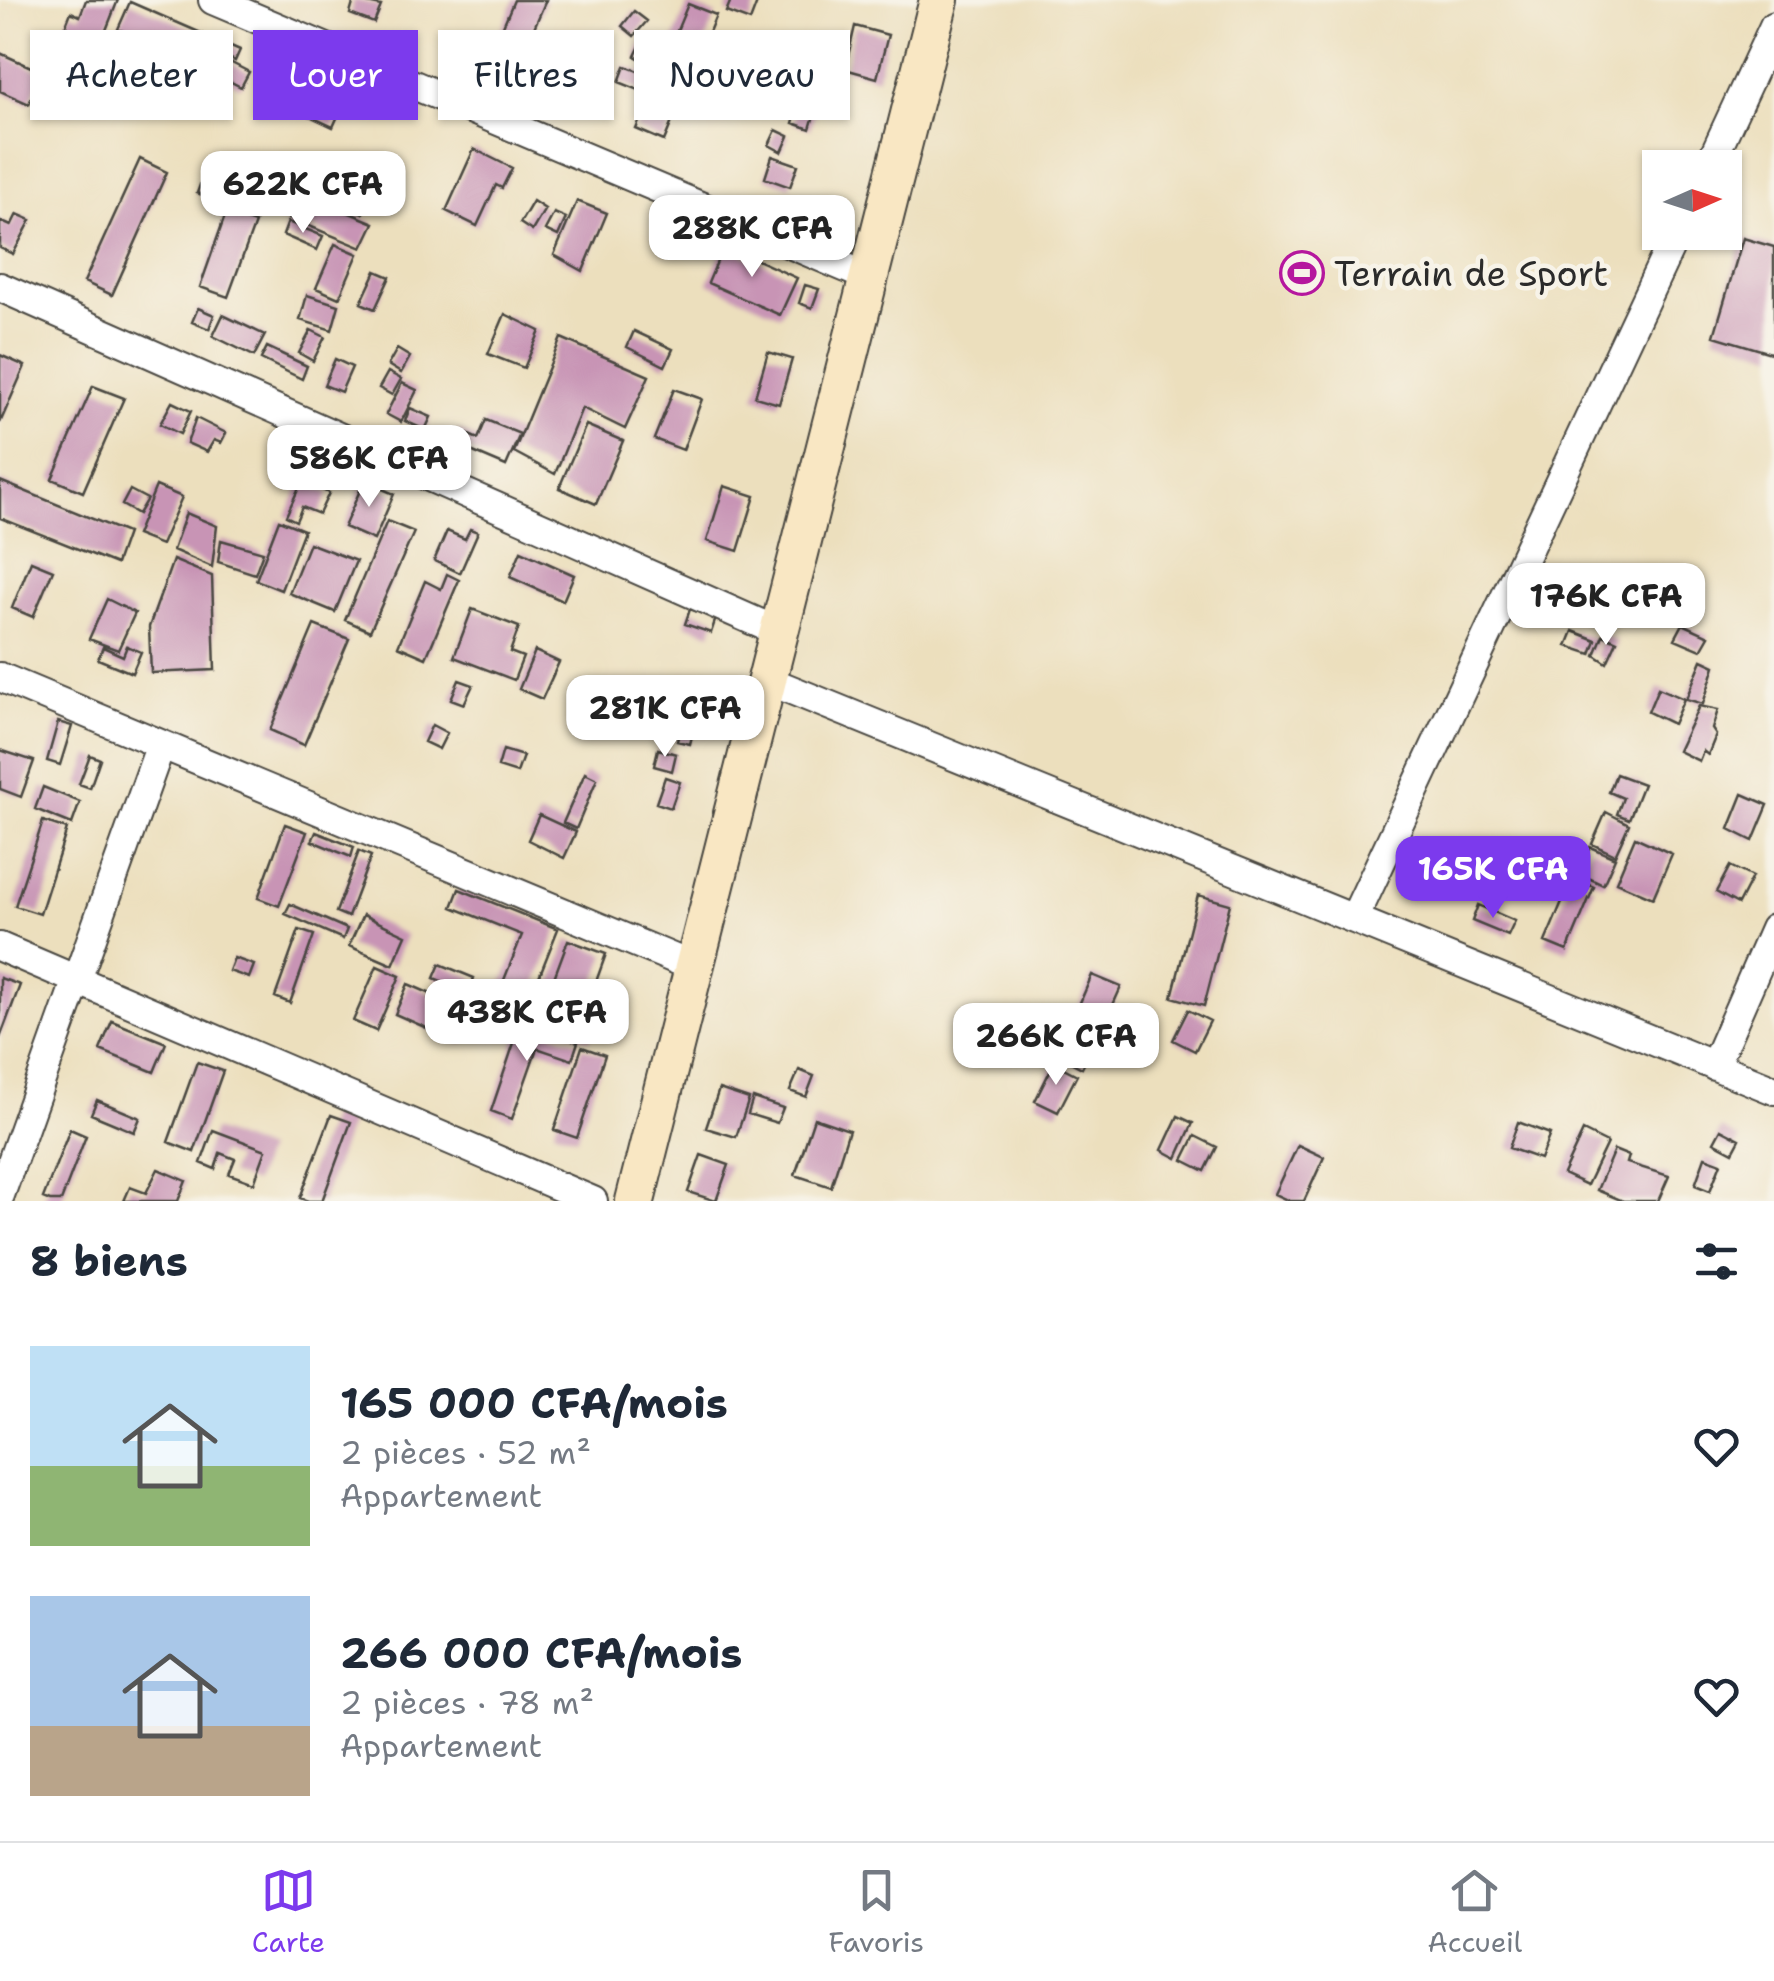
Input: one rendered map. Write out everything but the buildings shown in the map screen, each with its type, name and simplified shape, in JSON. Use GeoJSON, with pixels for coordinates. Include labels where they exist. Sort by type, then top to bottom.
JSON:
{"type":"FeatureCollection","features":[{"type":"Feature","properties":{"kind":"main road"},"geometry":{"type":"LineString","coordinates":[[635,1201],[939,0]]}},
{"type":"Feature","properties":{"kind":"street"},"geometry":{"type":"LineString","coordinates":[[213,0],[868,277]]}},
{"type":"Feature","properties":{"kind":"street"},"geometry":{"type":"LineString","coordinates":[[1716,150],[1774,26]]}},
{"type":"Feature","properties":{"kind":"street"},"geometry":{"type":"LineString","coordinates":[[1354,919],[1669,250]]}},
{"type":"Feature","properties":{"kind":"street"},"geometry":{"type":"LineString","coordinates":[[0,287],[779,632]]}},
{"type":"Feature","properties":{"kind":"street"},"geometry":{"type":"LineString","coordinates":[[0,677],[694,967]]}},
{"type":"Feature","properties":{"kind":"street"},"geometry":{"type":"LineString","coordinates":[[767,680],[1774,1090]]}},
{"type":"Feature","properties":{"kind":"street"},"geometry":{"type":"LineString","coordinates":[[0,1195],[160,747]]}},
{"type":"Feature","properties":{"kind":"street"},"geometry":{"type":"LineString","coordinates":[[1714,1066],[1774,930]]}},
{"type":"Feature","properties":{"kind":"street"},"geometry":{"type":"LineString","coordinates":[[0,947],[594,1201]]}},
{"type":"Feature","properties":{"kind":"place","name":"Terrain de Sport"},"geometry":{"type":"Point","coordinates":[1302,273]}}]}
